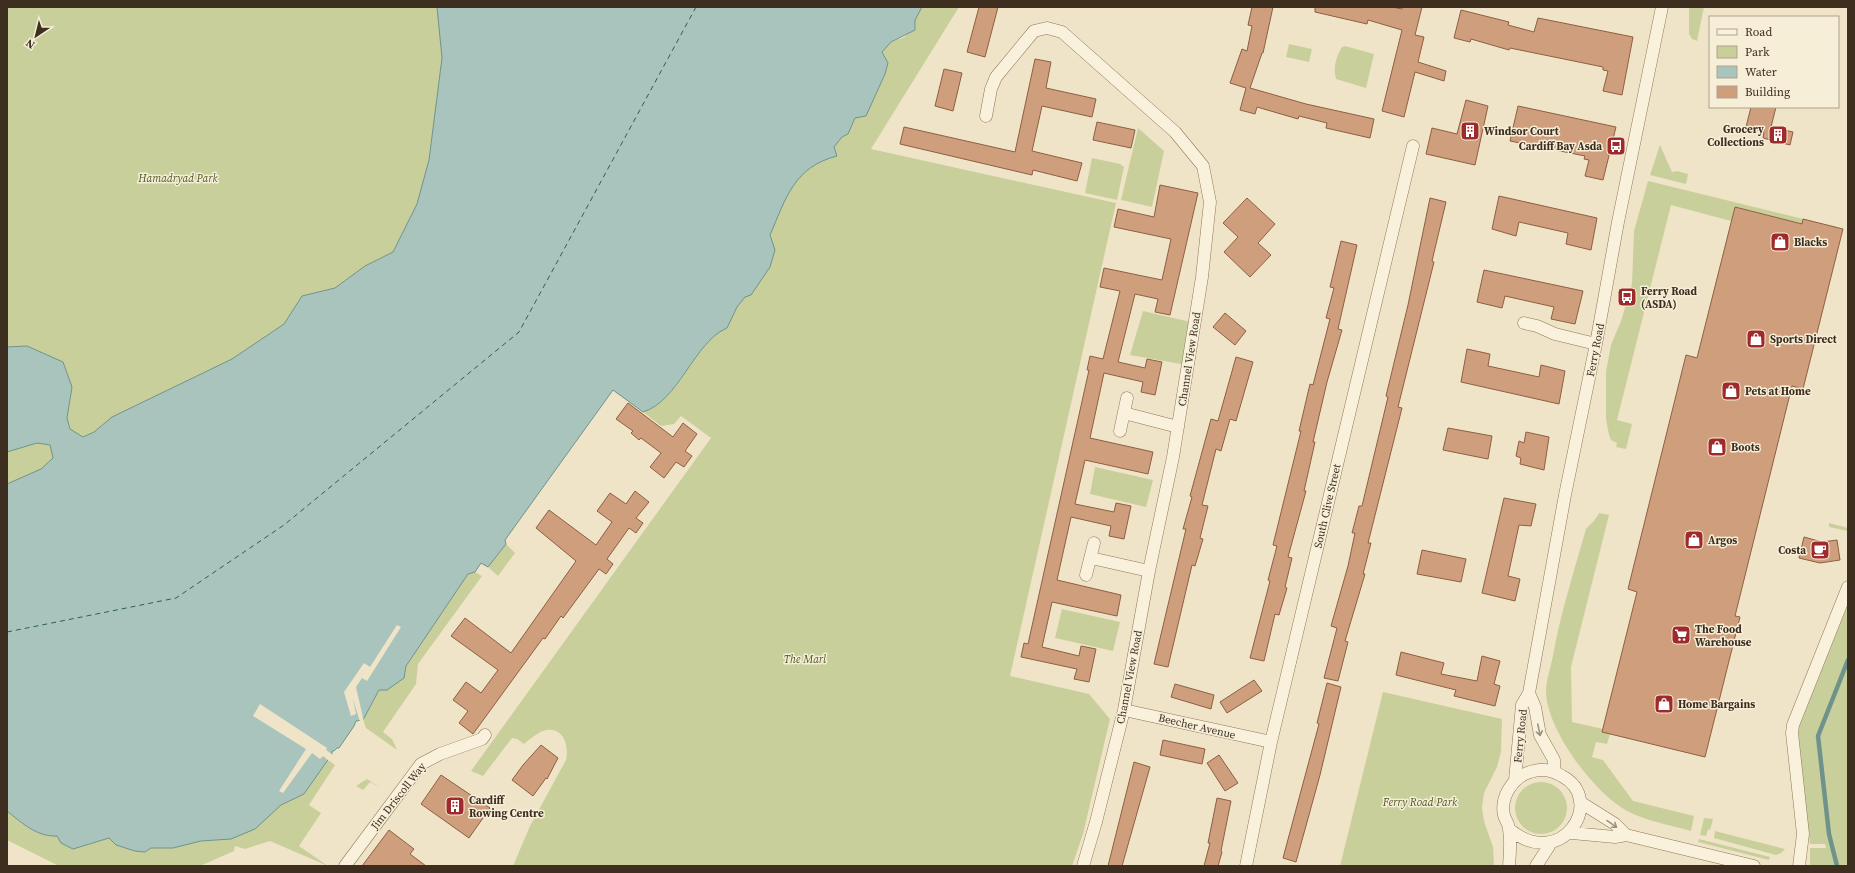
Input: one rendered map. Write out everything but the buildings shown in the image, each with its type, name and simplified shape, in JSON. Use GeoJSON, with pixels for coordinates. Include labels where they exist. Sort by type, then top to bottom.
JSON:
{"type":"FeatureCollection","features":[{"type":"Feature","properties":{"kind":"street","name":"Ferry Road"},"geometry":{"type":"LineString","coordinates":[[1515,780],[1522,705],[1529,693],[1565,495],[1596,344],[1618,222],[1662,7]]}},
{"type":"Feature","properties":{"kind":"street","name":"Channel View Road"},"geometry":{"type":"LineString","coordinates":[[986,116],[991,89],[996,77],[1034,31],[1047,28],[1062,32],[1175,132],[1203,166],[1210,202],[1202,277],[1178,427],[1149,571],[1124,710],[1096,822],[1083,866]]}},
{"type":"Feature","properties":{"kind":"street","name":"South Clive Street"},"geometry":{"type":"LineString","coordinates":[[1246,866],[1271,742],[1413,146]]}},
{"type":"Feature","properties":{"kind":"street"},"geometry":{"type":"LineString","coordinates":[[1524,323],[1537,326],[1555,334],[1596,344]]}},
{"type":"Feature","properties":{"kind":"street"},"geometry":{"type":"LineString","coordinates":[[1120,431],[1127,398]]}},
{"type":"Feature","properties":{"kind":"street"},"geometry":{"type":"LineString","coordinates":[[1124,414],[1178,427]]}},
{"type":"Feature","properties":{"kind":"street"},"geometry":{"type":"LineString","coordinates":[[1086,575],[1094,543]]}},
{"type":"Feature","properties":{"kind":"street"},"geometry":{"type":"LineString","coordinates":[[1091,558],[1149,571]]}},
{"type":"Feature","properties":{"kind":"street"},"geometry":{"type":"LineString","coordinates":[[1799,866],[1803,834],[1792,733],[1793,725],[1848,586]]}},
{"type":"Feature","properties":{"kind":"street","name":"Ferry Road"},"geometry":{"type":"LineString","coordinates":[[1509,866],[1509,829],[1504,808],[1506,795],[1515,780],[1523,774],[1531,771],[1545,770],[1554,772],[1554,760],[1540,735],[1535,707],[1529,693]]}},
{"type":"Feature","properties":{"kind":"street","name":"Beecher Avenue"},"geometry":{"type":"LineString","coordinates":[[1124,710],[1271,742]]}},
{"type":"Feature","properties":{"kind":"street","name":"Jim Driscoll Way"},"geometry":{"type":"LineString","coordinates":[[345,866],[421,764],[440,754],[482,739],[485,735]]}},
{"type":"Feature","properties":{"kind":"street"},"geometry":{"type":"LineString","coordinates":[[1509,829],[1520,839],[1535,846],[1548,846],[1562,841],[1572,833],[1580,815],[1580,802],[1575,788],[1566,778],[1554,772]]}},
{"type":"Feature","properties":{"kind":"street"},"geometry":{"type":"LineString","coordinates":[[1580,802],[1615,824],[1626,835]]}},
{"type":"Feature","properties":{"kind":"street"},"geometry":{"type":"LineString","coordinates":[[1572,833],[1615,837],[1626,835],[1754,866]]}},
{"type":"Feature","properties":{"kind":"street"},"geometry":{"type":"LineString","coordinates":[[1536,866],[1548,846]]}},
{"type":"Feature","properties":{"kind":"green space","name":"Hamadryad Park"},"geometry":{"type":"Polygon","coordinates":[[[7,7],[437,7],[442,58],[429,160],[417,204],[393,252],[365,266],[335,288],[302,296],[284,324],[232,359],[112,417],[94,432],[83,437],[70,429],[67,418],[72,387],[27,346],[7,347],[7,7]]]}},
{"type":"Feature","properties":{"kind":"green space","name":"The Marl"},"geometry":{"type":"Polygon","coordinates":[[[922,7],[959,7],[871,149],[1116,203],[1010,676],[1089,694],[1110,719],[1083,834],[1072,866],[513,866],[530,826],[566,760],[567,749],[564,739],[557,731],[552,730],[540,732],[524,744],[517,739],[512,738],[483,776],[471,771],[711,438],[681,416],[674,424],[661,426],[643,412],[656,406],[667,396],[705,345],[715,335],[727,328],[737,307],[745,297],[776,216],[792,186],[801,174],[809,167],[822,160],[837,156],[834,147],[842,137],[848,134],[855,118],[876,95],[888,63],[882,52],[891,42],[905,37],[922,7]]]}},
{"type":"Feature","properties":{"kind":"green space"},"geometry":{"type":"Polygon","coordinates":[[[1689,7],[1704,7],[1697,41],[1692,39],[1689,34],[1689,7]]]}},
{"type":"Feature","properties":{"kind":"green space"},"geometry":{"type":"Polygon","coordinates":[[[1289,44],[1312,49],[1309,62],[1286,57],[1289,44]]]}},
{"type":"Feature","properties":{"kind":"green space"},"geometry":{"type":"Polygon","coordinates":[[[1345,46],[1374,54],[1366,88],[1336,79],[1335,67],[1338,55],[1342,47],[1345,46]]]}},
{"type":"Feature","properties":{"kind":"green space"},"geometry":{"type":"Polygon","coordinates":[[[1138,128],[1164,151],[1152,207],[1121,200],[1138,128]]]}},
{"type":"Feature","properties":{"kind":"green space"},"geometry":{"type":"Polygon","coordinates":[[[1660,145],[1672,172],[1677,171],[1688,174],[1686,184],[1650,175],[1660,145]]]}},
{"type":"Feature","properties":{"kind":"green space"},"geometry":{"type":"Polygon","coordinates":[[[1092,158],[1120,164],[1124,167],[1117,200],[1085,193],[1092,158]]]}},
{"type":"Feature","properties":{"kind":"green space"},"geometry":{"type":"Polygon","coordinates":[[[1648,181],[1803,219],[1802,224],[1735,207],[1731,221],[1671,205],[1617,420],[1632,424],[1626,449],[1616,447],[1617,443],[1611,440],[1609,435],[1606,419],[1606,372],[1611,345],[1621,321],[1632,284],[1634,231],[1648,181]]]}},
{"type":"Feature","properties":{"kind":"green space"},"geometry":{"type":"Polygon","coordinates":[[[1143,311],[1195,323],[1187,365],[1130,355],[1143,311]]]}},
{"type":"Feature","properties":{"kind":"green space"},"geometry":{"type":"Polygon","coordinates":[[[37,443],[50,445],[53,458],[41,469],[7,484],[7,452],[37,443]]]}},
{"type":"Feature","properties":{"kind":"green space"},"geometry":{"type":"Polygon","coordinates":[[[1095,467],[1153,480],[1146,507],[1090,494],[1095,467]]]}},
{"type":"Feature","properties":{"kind":"green space"},"geometry":{"type":"Polygon","coordinates":[[[1599,513],[1609,515],[1571,667],[1572,722],[1603,729],[1610,734],[1607,744],[1596,742],[1592,757],[1603,760],[1633,801],[1694,816],[1691,831],[1642,818],[1627,811],[1600,790],[1574,758],[1563,741],[1548,706],[1546,691],[1547,682],[1564,607],[1586,529],[1595,520],[1599,513]]]}},
{"type":"Feature","properties":{"kind":"green space"},"geometry":{"type":"Polygon","coordinates":[[[1829,523],[1848,528],[1848,531],[1829,527],[1829,523]]]}},
{"type":"Feature","properties":{"kind":"green space"},"geometry":{"type":"Polygon","coordinates":[[[506,544],[515,553],[498,576],[488,567],[506,544]]]}},
{"type":"Feature","properties":{"kind":"green space"},"geometry":{"type":"Polygon","coordinates":[[[475,572],[482,576],[418,664],[416,684],[383,732],[392,739],[397,750],[366,728],[363,720],[380,689],[404,678],[406,666],[468,574],[475,572]]]}},
{"type":"Feature","properties":{"kind":"green space"},"geometry":{"type":"Polygon","coordinates":[[[1848,605],[1848,866],[1810,866],[1810,848],[1826,848],[1825,844],[1810,844],[1798,740],[1799,727],[1848,605]]]}},
{"type":"Feature","properties":{"kind":"green space"},"geometry":{"type":"Polygon","coordinates":[[[1062,609],[1120,622],[1113,651],[1055,638],[1062,609]]]}},
{"type":"Feature","properties":{"kind":"green space","name":"Ferry Road Park"},"geometry":{"type":"Polygon","coordinates":[[[1383,692],[1502,719],[1501,752],[1497,767],[1484,793],[1482,808],[1484,821],[1493,847],[1494,866],[1340,866],[1383,692]]]}},
{"type":"Feature","properties":{"kind":"green space"},"geometry":{"type":"Polygon","coordinates":[[[328,760],[335,765],[309,805],[321,813],[299,846],[328,866],[270,841],[245,849],[235,846],[234,851],[200,866],[67,866],[57,865],[7,840],[7,811],[36,832],[50,836],[57,836],[73,849],[109,838],[116,845],[145,852],[151,848],[173,848],[201,841],[231,839],[271,814],[281,805],[304,794],[328,760]]]}},
{"type":"Feature","properties":{"kind":"green space"},"geometry":{"type":"Polygon","coordinates":[[[367,779],[381,788],[370,782],[363,790],[356,786],[367,779]]]}},
{"type":"Feature","properties":{"kind":"green space"},"geometry":{"type":"Polygon","coordinates":[[[1536,782],[1546,782],[1560,789],[1567,803],[1567,813],[1560,827],[1546,834],[1536,834],[1526,830],[1519,823],[1515,813],[1515,803],[1519,793],[1526,786],[1536,782]]]}},
{"type":"Feature","properties":{"kind":"green space"},"geometry":{"type":"Polygon","coordinates":[[[1704,818],[1713,819],[1710,830],[1708,829],[1706,836],[1700,835],[1704,818]]]}},
{"type":"Feature","properties":{"kind":"green space"},"geometry":{"type":"Polygon","coordinates":[[[1715,831],[1785,849],[1776,855],[1714,838],[1715,831]]]}},
{"type":"Feature","properties":{"kind":"green space"},"geometry":{"type":"Polygon","coordinates":[[[1699,839],[1770,857],[1769,860],[1698,842],[1699,839]]]}},
{"type":"Feature","properties":{"kind":"water"},"geometry":{"type":"Polygon","coordinates":[[[437,7],[922,7],[915,20],[915,30],[891,42],[882,52],[888,63],[885,74],[866,116],[855,118],[848,134],[842,137],[834,147],[837,156],[822,161],[811,168],[801,176],[793,186],[770,235],[775,250],[770,267],[751,295],[745,297],[737,307],[727,328],[715,335],[705,345],[677,384],[656,406],[643,412],[613,390],[505,540],[506,544],[488,567],[481,563],[475,572],[468,574],[406,666],[404,678],[387,690],[379,690],[363,720],[356,721],[339,748],[332,751],[332,754],[304,794],[281,805],[255,829],[231,839],[201,841],[173,848],[151,848],[145,852],[135,851],[116,845],[109,838],[73,849],[61,843],[57,836],[50,836],[36,832],[7,811],[7,484],[41,469],[53,458],[50,445],[37,443],[7,452],[7,347],[27,346],[63,362],[72,387],[67,418],[70,429],[83,437],[94,432],[112,417],[232,359],[284,324],[302,296],[335,288],[365,266],[393,252],[417,204],[429,160],[442,58],[437,7]]]}},
{"type":"Feature","properties":{"kind":"pier"},"geometry":{"type":"Polygon","coordinates":[[[397,625],[401,627],[367,681],[362,678],[356,687],[364,722],[360,722],[353,699],[356,714],[351,716],[344,692],[364,663],[370,667],[397,625]]]}},
{"type":"Feature","properties":{"kind":"pier"},"geometry":{"type":"Polygon","coordinates":[[[260,704],[327,748],[326,750],[333,755],[329,761],[323,756],[320,759],[312,753],[283,793],[279,791],[306,749],[253,716],[260,704]]]}},
{"type":"Feature","properties":{"kind":"waterway"},"geometry":{"type":"LineString","coordinates":[[1837,866],[1829,834],[1818,736],[1848,660]]}},
{"type":"Feature","properties":{"kind":"ferry route"},"geometry":{"type":"LineString","coordinates":[[7,632],[176,598],[284,525],[519,332],[696,7]]}},
{"type":"Feature","properties":{"kind":"place","name":"Windsor Court"},"geometry":{"type":"Point","coordinates":[1470,131]}},
{"type":"Feature","properties":{"kind":"place","name":"Grocery Collections"},"geometry":{"type":"Point","coordinates":[1778,135]}},
{"type":"Feature","properties":{"kind":"place","name":"Cardiff Bay Asda"},"geometry":{"type":"Point","coordinates":[1616,146]}},
{"type":"Feature","properties":{"kind":"place","name":"Blacks"},"geometry":{"type":"Point","coordinates":[1780,242]}},
{"type":"Feature","properties":{"kind":"place","name":"Ferry Road (ASDA)"},"geometry":{"type":"Point","coordinates":[1627,297]}},
{"type":"Feature","properties":{"kind":"place","name":"Sports Direct"},"geometry":{"type":"Point","coordinates":[1756,339]}},
{"type":"Feature","properties":{"kind":"place","name":"Pets at Home"},"geometry":{"type":"Point","coordinates":[1731,391]}},
{"type":"Feature","properties":{"kind":"place","name":"Boots"},"geometry":{"type":"Point","coordinates":[1717,447]}},
{"type":"Feature","properties":{"kind":"place","name":"Argos"},"geometry":{"type":"Point","coordinates":[1694,540]}},
{"type":"Feature","properties":{"kind":"place","name":"Costa"},"geometry":{"type":"Point","coordinates":[1820,550]}},
{"type":"Feature","properties":{"kind":"place","name":"The Food Warehouse"},"geometry":{"type":"Point","coordinates":[1681,635]}},
{"type":"Feature","properties":{"kind":"place","name":"Home Bargains"},"geometry":{"type":"Point","coordinates":[1664,704]}},
{"type":"Feature","properties":{"kind":"place","name":"Cardiff Rowing Centre"},"geometry":{"type":"Point","coordinates":[455,806]}}]}
